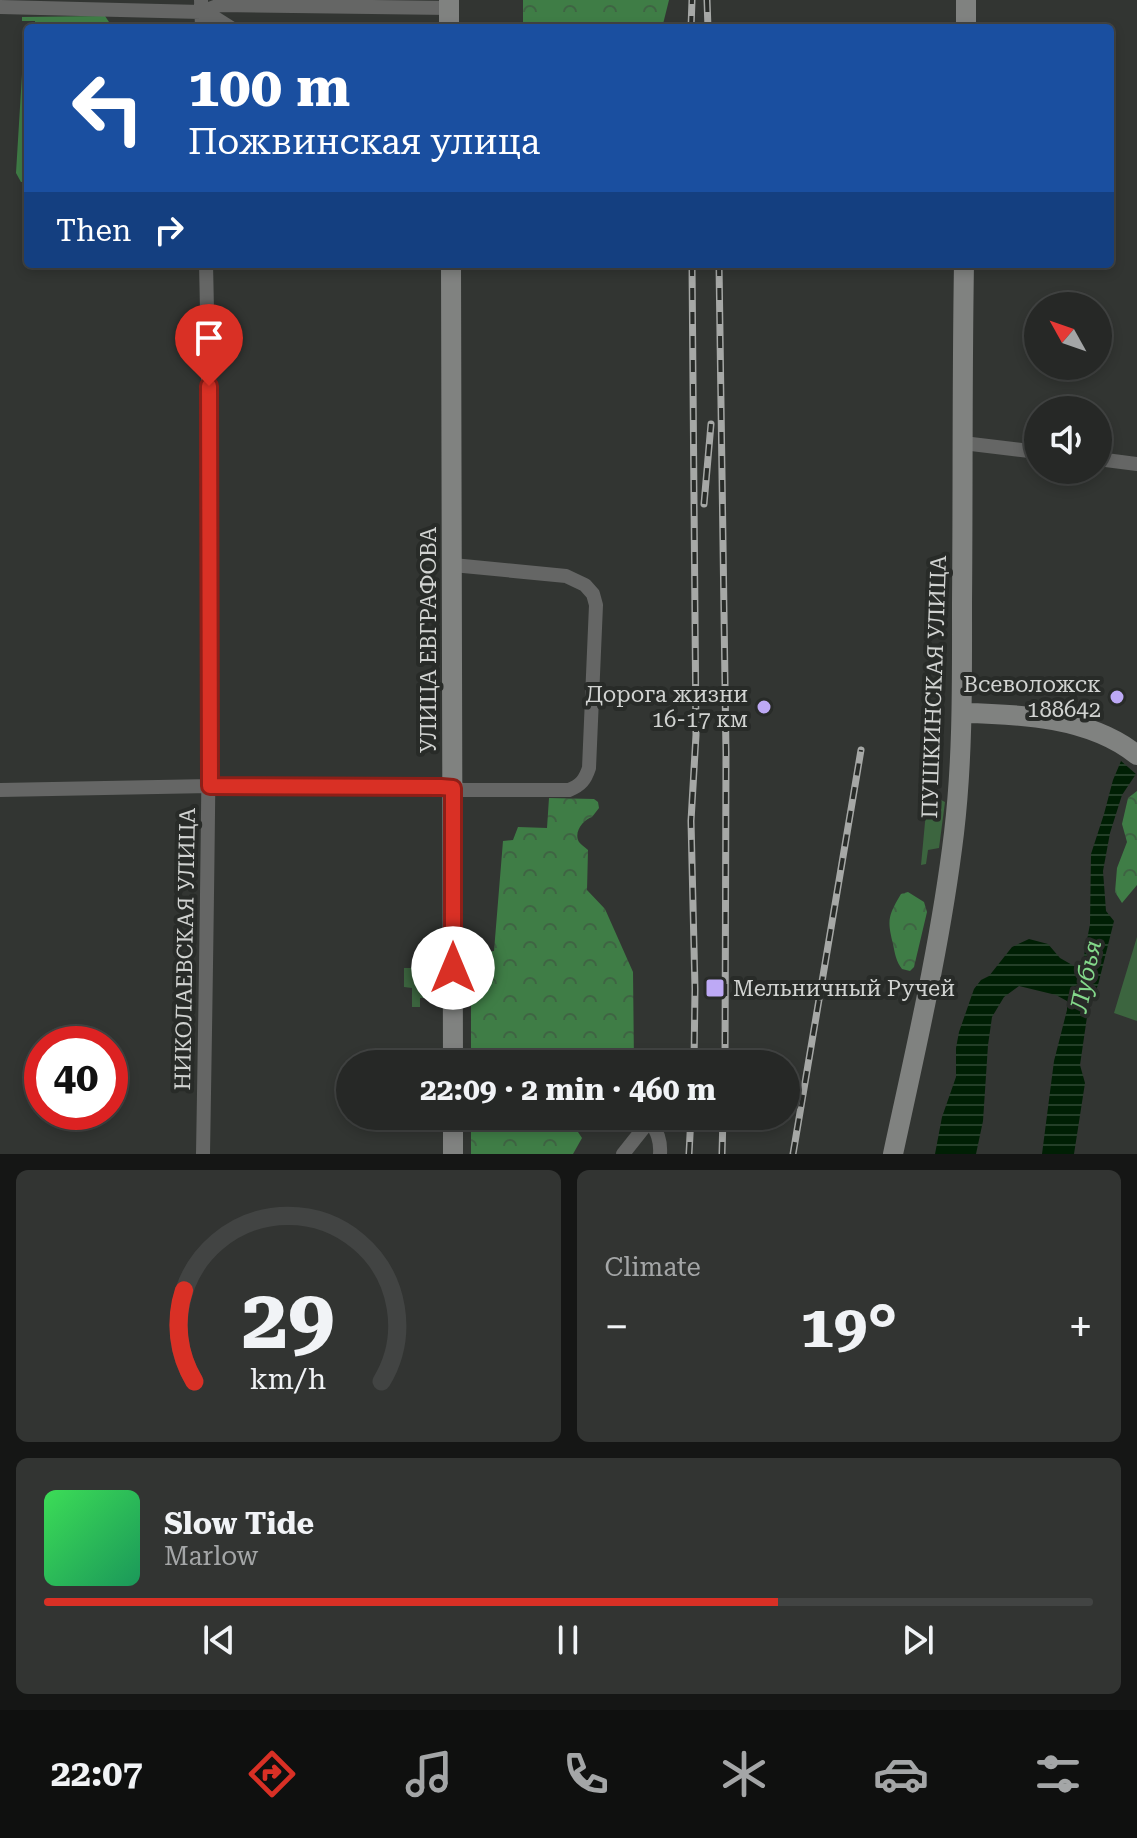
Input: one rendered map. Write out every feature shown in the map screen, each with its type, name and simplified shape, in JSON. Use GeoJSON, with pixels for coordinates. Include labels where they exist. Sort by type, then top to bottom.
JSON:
{"type":"FeatureCollection","features":[{"type":"Feature","properties":{"kind":"street"},"geometry":{"type":"LineString","coordinates":[[966,0],[966,24]]}},
{"type":"Feature","properties":{"kind":"street"},"geometry":{"type":"LineString","coordinates":[[0,7],[220,5],[449,12]]}},
{"type":"Feature","properties":{"kind":"street"},"geometry":{"type":"LineString","coordinates":[[201,6],[225,24]]}},
{"type":"Feature","properties":{"kind":"street","name":"НИКОЛАЕВСКАЯ УЛИЦА"},"geometry":{"type":"LineString","coordinates":[[203,1154],[210,786],[206,268]]}},
{"type":"Feature","properties":{"kind":"street","name":"УЛИЦА ЕВГРАФОВА"},"geometry":{"type":"LineString","coordinates":[[451,268],[453,1050]]}},
{"type":"Feature","properties":{"kind":"street","name":"ПУШКИНСКАЯ УЛИЦА"},"geometry":{"type":"LineString","coordinates":[[893,1154],[933,959],[955,817],[962,713],[964,268]]}},
{"type":"Feature","properties":{"kind":"street"},"geometry":{"type":"LineString","coordinates":[[963,443],[1024,450]]}},
{"type":"Feature","properties":{"kind":"street"},"geometry":{"type":"LineString","coordinates":[[1112,461],[1137,464]]}},
{"type":"Feature","properties":{"kind":"street"},"geometry":{"type":"LineString","coordinates":[[0,790],[210,786],[569,790],[579,786],[589,768],[596,605],[593,594],[585,585],[566,576],[453,565]]}},
{"type":"Feature","properties":{"kind":"street"},"geometry":{"type":"LineString","coordinates":[[962,713],[1046,719],[1098,732],[1132,751]]}},
{"type":"Feature","properties":{"kind":"street"},"geometry":{"type":"LineString","coordinates":[[623,1154],[650,1120],[661,1143],[660,1154]]}},
{"type":"Feature","properties":{"kind":"street"},"geometry":{"type":"LineString","coordinates":[[453,1130],[453,1154]]}},
{"type":"Feature","properties":{"kind":"shaded area"},"geometry":{"type":"Polygon","coordinates":[[[927,801],[945,802],[939,848],[928,850],[926,864],[921,865],[927,801]]]}},
{"type":"Feature","properties":{"kind":"shaded area"},"geometry":{"type":"Polygon","coordinates":[[[1137,937],[1137,1021],[1114,1013],[1137,937]]]}},
{"type":"Feature","properties":{"kind":"shaded area"},"geometry":{"type":"Polygon","coordinates":[[[404,968],[429,968],[429,987],[424,988],[425,998],[420,998],[420,1007],[412,1007],[412,988],[404,987],[404,968]]]}},
{"type":"Feature","properties":{"kind":"green space"},"geometry":{"type":"Polygon","coordinates":[[[523,0],[669,0],[663,24],[523,24],[523,0]]]}},
{"type":"Feature","properties":{"kind":"green space"},"geometry":{"type":"Polygon","coordinates":[[[105,16],[110,24],[35,24],[35,21],[22,21],[22,17],[105,16]]]}},
{"type":"Feature","properties":{"kind":"green space"},"geometry":{"type":"Polygon","coordinates":[[[23,58],[24,58],[24,182],[16,173],[23,58]]]}},
{"type":"Feature","properties":{"kind":"green space"},"geometry":{"type":"Polygon","coordinates":[[[1137,791],[1137,885],[1122,903],[1115,892],[1117,868],[1127,842],[1122,824],[1128,798],[1137,791]]]}},
{"type":"Feature","properties":{"kind":"green space"},"geometry":{"type":"Polygon","coordinates":[[[549,798],[594,799],[598,802],[599,808],[580,826],[577,834],[580,843],[588,850],[587,890],[605,909],[633,972],[634,1050],[471,1050],[471,955],[494,951],[503,841],[513,840],[518,827],[547,828],[549,798]]]}},
{"type":"Feature","properties":{"kind":"green space"},"geometry":{"type":"Polygon","coordinates":[[[908,892],[924,902],[927,912],[914,967],[910,971],[902,969],[897,960],[889,923],[901,894],[908,892]]]}},
{"type":"Feature","properties":{"kind":"green space"},"geometry":{"type":"Polygon","coordinates":[[[471,1130],[577,1130],[582,1138],[573,1154],[471,1154],[471,1130]]]}},
{"type":"Feature","properties":{"kind":"water","name":"Лубья"},"geometry":{"type":"Polygon","coordinates":[[[1121,761],[1136,774],[1122,795],[1110,833],[1103,871],[1106,911],[1114,921],[1098,985],[1088,1010],[1080,1065],[1085,1083],[1074,1154],[1042,1154],[1054,1061],[1067,1001],[1056,995],[1019,986],[1004,997],[992,1017],[983,1121],[976,1154],[935,1154],[942,1117],[956,1077],[959,1032],[974,989],[989,976],[1012,947],[1029,939],[1048,944],[1060,958],[1074,966],[1083,961],[1090,924],[1091,854],[1121,761]]]}},
{"type":"Feature","properties":{"kind":"railway"},"geometry":{"type":"LineString","coordinates":[[691,24],[692,0]]}},
{"type":"Feature","properties":{"kind":"railway"},"geometry":{"type":"LineString","coordinates":[[707,0],[708,24]]}},
{"type":"Feature","properties":{"kind":"railway"},"geometry":{"type":"LineString","coordinates":[[692,268],[696,735],[691,821],[694,1050]]}},
{"type":"Feature","properties":{"kind":"railway"},"geometry":{"type":"LineString","coordinates":[[719,268],[726,753],[725,1050]]}},
{"type":"Feature","properties":{"kind":"railway"},"geometry":{"type":"LineString","coordinates":[[704,504],[711,424]]}},
{"type":"Feature","properties":{"kind":"railway"},"geometry":{"type":"LineString","coordinates":[[793,1154],[861,750]]}},
{"type":"Feature","properties":{"kind":"railway"},"geometry":{"type":"LineString","coordinates":[[689,1154],[690,1130]]}},
{"type":"Feature","properties":{"kind":"railway"},"geometry":{"type":"LineString","coordinates":[[722,1154],[723,1130]]}},
{"type":"Feature","properties":{"kind":"place","name":"Всеволожск 188642"},"geometry":{"type":"Point","coordinates":[1117,697]}},
{"type":"Feature","properties":{"kind":"place","name":"Дорога жизни 16-17 км"},"geometry":{"type":"Point","coordinates":[764,707]}},
{"type":"Feature","properties":{"kind":"place","name":"Мельничный Ручей"},"geometry":{"type":"Point","coordinates":[715,988]}},
{"type":"Feature","properties":{"kind":"route"},"geometry":{"type":"LineString","coordinates":[[209,386],[210,786],[453,788],[453,968]]}}]}
